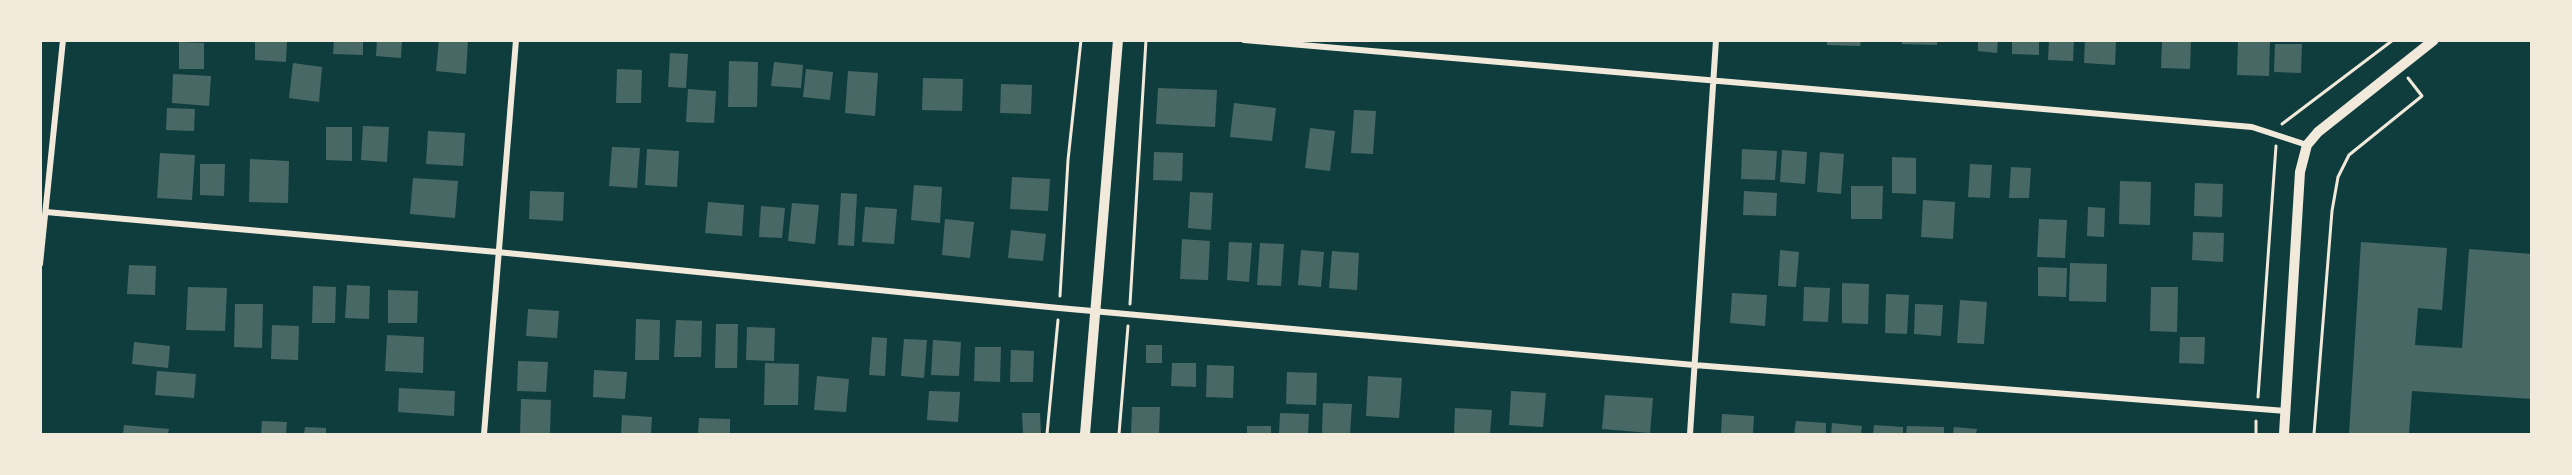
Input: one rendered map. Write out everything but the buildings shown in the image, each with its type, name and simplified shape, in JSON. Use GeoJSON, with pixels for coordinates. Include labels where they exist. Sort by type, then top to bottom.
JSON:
{"type":"FeatureCollection","features":[{"type":"Feature","properties":{"kind":"street"},"geometry":{"type":"LineString","coordinates":[[40,264],[63,40]]}},
{"type":"Feature","properties":{"kind":"street"},"geometry":{"type":"LineString","coordinates":[[484,435],[497,252],[516,40]]}},
{"type":"Feature","properties":{"kind":"street"},"geometry":{"type":"LineString","coordinates":[[1086,435],[1118,40]]}},
{"type":"Feature","properties":{"kind":"street"},"geometry":{"type":"LineString","coordinates":[[1244,40],[2252,127],[2307,145]]}},
{"type":"Feature","properties":{"kind":"street"},"geometry":{"type":"LineString","coordinates":[[1690,435],[1716,40]]}},
{"type":"Feature","properties":{"kind":"street"},"geometry":{"type":"LineString","coordinates":[[2284,435],[2300,172],[2307,145],[2318,132],[2434,40]]}},
{"type":"Feature","properties":{"kind":"street"},"geometry":{"type":"LineString","coordinates":[[45,212],[497,252],[1059,308],[1130,312],[1694,365],[2286,411]]}},
{"type":"Feature","properties":{"kind":"path"},"geometry":{"type":"LineString","coordinates":[[1047,435],[1059,308],[1068,160],[1081,40]]}},
{"type":"Feature","properties":{"kind":"path"},"geometry":{"type":"LineString","coordinates":[[1119,435],[1130,312],[1146,40]]}},
{"type":"Feature","properties":{"kind":"path"},"geometry":{"type":"LineString","coordinates":[[2314,435],[2334,192],[2338,177],[2349,155],[2422,96],[2400,67]]}}]}
